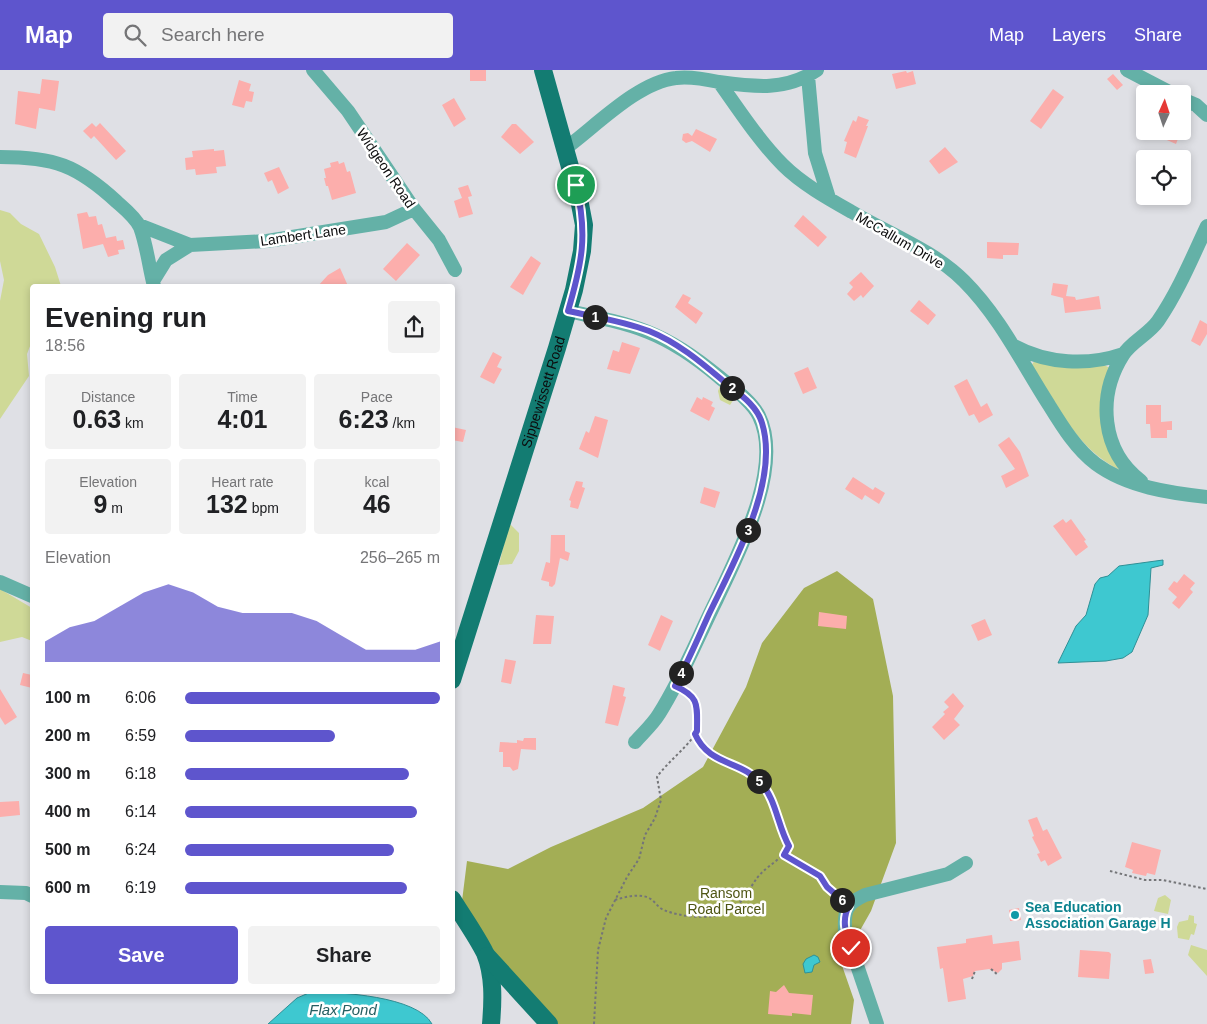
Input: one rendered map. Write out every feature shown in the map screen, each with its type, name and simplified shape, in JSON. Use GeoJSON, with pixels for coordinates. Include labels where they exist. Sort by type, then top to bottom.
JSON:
{"type":"FeatureCollection","features":[{"type":"Feature","properties":{"kind":"main road","name":"Sippewissett Road"},"geometry":{"type":"LineString","coordinates":[[455,670],[568,311],[580,265],[584,225],[566,148],[542,70]]}},
{"type":"Feature","properties":{"kind":"main road"},"geometry":{"type":"LineString","coordinates":[[455,904],[484,953],[549,1024]]}},
{"type":"Feature","properties":{"kind":"main road"},"geometry":{"type":"LineString","coordinates":[[484,953],[491,979],[491,1024]]}},
{"type":"Feature","properties":{"kind":"street","name":"Widgeon Road"},"geometry":{"type":"LineString","coordinates":[[313,70],[348,111],[414,209],[439,240],[455,270]]}},
{"type":"Feature","properties":{"kind":"street"},"geometry":{"type":"LineString","coordinates":[[1127,70],[1156,85]]}},
{"type":"Feature","properties":{"kind":"street"},"geometry":{"type":"LineString","coordinates":[[566,148],[615,109],[663,80],[691,78],[767,87],[782,86],[813,73],[815,153],[829,198]]}},
{"type":"Feature","properties":{"kind":"street","name":"McCallum Drive"},"geometry":{"type":"LineString","coordinates":[[719,82],[783,166],[829,198],[948,268],[975,292],[1014,345],[1062,425],[1096,463],[1120,477],[1148,486],[1166,491],[1207,497]]}},
{"type":"Feature","properties":{"kind":"street"},"geometry":{"type":"LineString","coordinates":[[1191,103],[1207,115]]}},
{"type":"Feature","properties":{"kind":"street"},"geometry":{"type":"LineString","coordinates":[[0,157],[40,158],[76,170],[106,192],[139,225],[153,284]]}},
{"type":"Feature","properties":{"kind":"street","name":"Lambert Lane"},"geometry":{"type":"LineString","coordinates":[[139,225],[190,245],[305,236],[386,222],[414,209]]}},
{"type":"Feature","properties":{"kind":"street"},"geometry":{"type":"LineString","coordinates":[[1148,486],[1136,477],[1113,446],[1105,414],[1108,394],[1124,354],[1157,322],[1169,304],[1207,226]]}},
{"type":"Feature","properties":{"kind":"street","name":"Lambert Lane"},"geometry":{"type":"LineString","coordinates":[[153,284],[166,260],[190,245]]}},
{"type":"Feature","properties":{"kind":"street"},"geometry":{"type":"LineString","coordinates":[[568,311],[632,325],[671,342],[700,362],[743,397],[756,411],[762,423],[766,451],[763,479],[744,543],[675,686],[658,716],[634,742]]}},
{"type":"Feature","properties":{"kind":"street"},"geometry":{"type":"LineString","coordinates":[[1014,345],[1035,356],[1066,361],[1102,360],[1124,354]]}},
{"type":"Feature","properties":{"kind":"street"},"geometry":{"type":"LineString","coordinates":[[0,582],[30,595]]}},
{"type":"Feature","properties":{"kind":"street"},"geometry":{"type":"LineString","coordinates":[[877,1024],[845,930],[844,914],[852,902],[865,896],[948,874],[966,863]]}},
{"type":"Feature","properties":{"kind":"street"},"geometry":{"type":"LineString","coordinates":[[0,892],[26,892],[30,895]]}},
{"type":"Feature","properties":{"kind":"path"},"geometry":{"type":"LineString","coordinates":[[594,1024],[598,950],[606,918],[614,900],[639,859],[645,835],[662,800],[658,777],[664,766],[697,731],[697,705],[691,693],[675,686]]}},
{"type":"Feature","properties":{"kind":"path"},"geometry":{"type":"LineString","coordinates":[[614,900],[629,896],[649,898],[662,910],[684,915],[709,916],[728,912],[740,902],[769,864],[784,855],[789,846],[781,833],[772,804],[762,783],[750,774],[701,747],[695,734]]}},
{"type":"Feature","properties":{"kind":"path"},"geometry":{"type":"LineString","coordinates":[[784,855],[820,876],[827,887],[849,906]]}},
{"type":"Feature","properties":{"kind":"path"},"geometry":{"type":"LineString","coordinates":[[1110,871],[1144,880],[1163,880],[1207,889]]}},
{"type":"Feature","properties":{"kind":"path"},"geometry":{"type":"LineString","coordinates":[[991,969],[998,975]]}},
{"type":"Feature","properties":{"kind":"path"},"geometry":{"type":"LineString","coordinates":[[972,979],[975,971]]}},
{"type":"Feature","properties":{"kind":"green space"},"geometry":{"type":"Polygon","coordinates":[[[0,210],[10,213],[21,224],[39,234],[55,267],[60,284],[30,284],[30,346],[27,354],[29,376],[0,419],[0,301],[4,280],[0,261],[0,210]]]}},
{"type":"Feature","properties":{"kind":"green space"},"geometry":{"type":"Polygon","coordinates":[[[1035,360],[1102,364],[1110,368],[1104,394],[1120,470],[1092,451],[1069,425],[1031,366],[1035,360]]]}},
{"type":"Feature","properties":{"kind":"green space"},"geometry":{"type":"Polygon","coordinates":[[[721,384],[736,396],[730,405],[720,400],[718,391],[721,384]]]}},
{"type":"Feature","properties":{"kind":"green space"},"geometry":{"type":"Polygon","coordinates":[[[509,523],[519,533],[519,551],[512,564],[499,565],[509,523]]]}},
{"type":"Feature","properties":{"kind":"green space","name":"Ransom Road Parcel"},"geometry":{"type":"Polygon","coordinates":[[[837,571],[873,599],[893,696],[896,843],[871,911],[858,934],[838,954],[854,1000],[851,1024],[558,1024],[534,1012],[460,917],[467,861],[508,869],[551,847],[643,808],[703,767],[746,687],[762,643],[804,588],[837,571]]]}},
{"type":"Feature","properties":{"kind":"green space"},"geometry":{"type":"Polygon","coordinates":[[[0,589],[30,607],[30,640],[22,637],[0,642],[0,589]]]}},
{"type":"Feature","properties":{"kind":"green space"},"geometry":{"type":"Polygon","coordinates":[[[1165,895],[1171,900],[1168,914],[1154,911],[1158,898],[1165,895]]]}},
{"type":"Feature","properties":{"kind":"green space"},"geometry":{"type":"Polygon","coordinates":[[[1189,915],[1194,916],[1194,923],[1197,924],[1194,935],[1191,934],[1189,940],[1178,938],[1177,927],[1179,922],[1188,920],[1189,915]]]}},
{"type":"Feature","properties":{"kind":"green space"},"geometry":{"type":"Polygon","coordinates":[[[1191,945],[1207,950],[1207,976],[1188,955],[1191,945]]]}},
{"type":"Feature","properties":{"kind":"water"},"geometry":{"type":"Polygon","coordinates":[[[1163,560],[1163,565],[1151,568],[1148,615],[1132,652],[1123,658],[1106,661],[1058,663],[1076,626],[1086,615],[1095,584],[1100,578],[1108,576],[1119,566],[1163,560]]]}},
{"type":"Feature","properties":{"kind":"water"},"geometry":{"type":"Polygon","coordinates":[[[814,955],[818,957],[820,962],[814,965],[812,972],[805,973],[803,964],[806,959],[814,955]]]}},
{"type":"Feature","properties":{"kind":"water","name":"Flax Pond"},"geometry":{"type":"Polygon","coordinates":[[[306,994],[349,994],[377,997],[411,1007],[424,1015],[432,1024],[268,1024],[297,998],[306,994]]]}},
{"type":"Feature","properties":{"kind":"building"},"geometry":{"type":"Polygon","coordinates":[[[470,70],[486,70],[486,81],[470,81],[470,70]]]}},
{"type":"Feature","properties":{"kind":"building"},"geometry":{"type":"Polygon","coordinates":[[[906,71],[907,73],[913,71],[916,84],[896,89],[892,74],[906,71]]]}},
{"type":"Feature","properties":{"kind":"building"},"geometry":{"type":"Polygon","coordinates":[[[1113,74],[1123,85],[1117,90],[1107,79],[1113,74]]]}},
{"type":"Feature","properties":{"kind":"building"},"geometry":{"type":"Polygon","coordinates":[[[42,79],[59,81],[55,111],[39,108],[36,129],[15,124],[18,91],[40,94],[42,79]]]}},
{"type":"Feature","properties":{"kind":"building"},"geometry":{"type":"Polygon","coordinates":[[[239,80],[251,84],[249,91],[254,92],[252,102],[246,101],[244,108],[232,105],[239,80]]]}},
{"type":"Feature","properties":{"kind":"building"},"geometry":{"type":"Polygon","coordinates":[[[1053,89],[1064,97],[1041,129],[1030,121],[1053,89]]]}},
{"type":"Feature","properties":{"kind":"building"},"geometry":{"type":"Polygon","coordinates":[[[454,98],[466,119],[454,127],[442,105],[454,98]]]}},
{"type":"Feature","properties":{"kind":"building"},"geometry":{"type":"Polygon","coordinates":[[[858,116],[869,120],[856,158],[844,153],[847,142],[844,141],[853,120],[856,122],[858,116]]]}},
{"type":"Feature","properties":{"kind":"building"},"geometry":{"type":"Polygon","coordinates":[[[92,123],[96,127],[100,123],[126,151],[116,160],[94,136],[91,139],[83,131],[92,123]]]}},
{"type":"Feature","properties":{"kind":"building"},"geometry":{"type":"Polygon","coordinates":[[[512,124],[516,124],[534,142],[520,154],[501,137],[512,124]]]}},
{"type":"Feature","properties":{"kind":"building"},"geometry":{"type":"Polygon","coordinates":[[[696,129],[717,139],[710,152],[692,141],[686,143],[682,140],[683,134],[688,133],[692,136],[696,129]]]}},
{"type":"Feature","properties":{"kind":"building"},"geometry":{"type":"Polygon","coordinates":[[[1167,140],[1178,140],[1176,144],[1167,140]]]}},
{"type":"Feature","properties":{"kind":"building"},"geometry":{"type":"Polygon","coordinates":[[[945,147],[958,162],[939,174],[929,161],[945,147]]]}},
{"type":"Feature","properties":{"kind":"building"},"geometry":{"type":"Polygon","coordinates":[[[214,149],[214,151],[224,150],[226,166],[216,167],[217,173],[196,175],[195,169],[186,170],[185,158],[193,157],[192,151],[214,149]]]}},
{"type":"Feature","properties":{"kind":"building"},"geometry":{"type":"Polygon","coordinates":[[[338,161],[339,164],[344,162],[347,172],[350,171],[356,193],[332,200],[328,186],[326,186],[324,169],[331,167],[330,163],[338,161]]]}},
{"type":"Feature","properties":{"kind":"building"},"geometry":{"type":"Polygon","coordinates":[[[279,167],[289,188],[278,194],[272,180],[268,182],[264,173],[279,167]]]}},
{"type":"Feature","properties":{"kind":"building"},"geometry":{"type":"Polygon","coordinates":[[[468,185],[472,196],[468,197],[473,214],[459,218],[454,201],[462,198],[458,188],[468,185]]]}},
{"type":"Feature","properties":{"kind":"building"},"geometry":{"type":"Polygon","coordinates":[[[87,212],[89,217],[96,216],[98,225],[102,224],[106,238],[116,236],[117,241],[123,240],[125,249],[118,250],[119,254],[108,257],[103,244],[83,249],[77,214],[87,212]]]}},
{"type":"Feature","properties":{"kind":"building"},"geometry":{"type":"Polygon","coordinates":[[[803,215],[827,237],[818,247],[794,226],[803,215]]]}},
{"type":"Feature","properties":{"kind":"building"},"geometry":{"type":"Polygon","coordinates":[[[987,242],[1019,243],[1018,255],[1003,255],[1003,259],[987,258],[987,242]]]}},
{"type":"Feature","properties":{"kind":"building"},"geometry":{"type":"Polygon","coordinates":[[[407,243],[420,255],[396,281],[383,269],[407,243]]]}},
{"type":"Feature","properties":{"kind":"building"},"geometry":{"type":"Polygon","coordinates":[[[531,256],[541,263],[523,295],[510,287],[531,256]]]}},
{"type":"Feature","properties":{"kind":"building"},"geometry":{"type":"Polygon","coordinates":[[[340,268],[347,284],[320,284],[328,275],[340,268]]]}},
{"type":"Feature","properties":{"kind":"building"},"geometry":{"type":"Polygon","coordinates":[[[861,272],[874,286],[863,298],[861,295],[854,301],[847,294],[853,287],[849,283],[861,272]]]}},
{"type":"Feature","properties":{"kind":"building"},"geometry":{"type":"Polygon","coordinates":[[[1053,283],[1068,285],[1066,296],[1075,297],[1076,300],[1099,296],[1101,309],[1065,313],[1063,298],[1051,295],[1053,283]]]}},
{"type":"Feature","properties":{"kind":"building"},"geometry":{"type":"Polygon","coordinates":[[[683,294],[691,298],[688,303],[703,313],[696,324],[675,307],[683,294]]]}},
{"type":"Feature","properties":{"kind":"building"},"geometry":{"type":"Polygon","coordinates":[[[919,300],[936,315],[928,325],[910,311],[919,300]]]}},
{"type":"Feature","properties":{"kind":"building"},"geometry":{"type":"Polygon","coordinates":[[[1200,320],[1207,324],[1207,334],[1200,346],[1191,341],[1200,320]]]}},
{"type":"Feature","properties":{"kind":"building"},"geometry":{"type":"Polygon","coordinates":[[[622,342],[640,348],[630,374],[607,369],[613,350],[619,352],[622,342]]]}},
{"type":"Feature","properties":{"kind":"building"},"geometry":{"type":"Polygon","coordinates":[[[493,352],[502,357],[497,367],[502,369],[494,384],[480,377],[493,352]]]}},
{"type":"Feature","properties":{"kind":"building"},"geometry":{"type":"Polygon","coordinates":[[[808,367],[817,388],[803,394],[794,373],[808,367]]]}},
{"type":"Feature","properties":{"kind":"building"},"geometry":{"type":"Polygon","coordinates":[[[967,379],[981,407],[987,403],[993,415],[979,423],[974,414],[969,416],[954,386],[967,379]]]}},
{"type":"Feature","properties":{"kind":"building"},"geometry":{"type":"Polygon","coordinates":[[[697,397],[702,400],[703,397],[713,402],[711,406],[715,408],[709,421],[690,411],[697,397]]]}},
{"type":"Feature","properties":{"kind":"building"},"geometry":{"type":"Polygon","coordinates":[[[1146,405],[1161,405],[1161,422],[1172,421],[1172,430],[1167,430],[1167,438],[1151,438],[1150,424],[1146,424],[1146,405]]]}},
{"type":"Feature","properties":{"kind":"building"},"geometry":{"type":"Polygon","coordinates":[[[595,416],[608,420],[598,458],[579,449],[586,431],[589,433],[595,416]]]}},
{"type":"Feature","properties":{"kind":"building"},"geometry":{"type":"Polygon","coordinates":[[[455,428],[466,430],[463,442],[455,441],[455,428]]]}},
{"type":"Feature","properties":{"kind":"building"},"geometry":{"type":"Polygon","coordinates":[[[1009,437],[1020,452],[1029,476],[1006,488],[1001,476],[1015,469],[998,445],[1009,437]]]}},
{"type":"Feature","properties":{"kind":"building"},"geometry":{"type":"Polygon","coordinates":[[[853,477],[873,490],[875,487],[885,493],[879,504],[865,495],[862,500],[845,489],[853,477]]]}},
{"type":"Feature","properties":{"kind":"building"},"geometry":{"type":"Polygon","coordinates":[[[576,481],[583,482],[582,487],[585,488],[578,509],[570,507],[571,501],[569,500],[576,481]]]}},
{"type":"Feature","properties":{"kind":"building"},"geometry":{"type":"Polygon","coordinates":[[[704,487],[720,492],[715,508],[700,503],[704,487]]]}},
{"type":"Feature","properties":{"kind":"building"},"geometry":{"type":"Polygon","coordinates":[[[1063,519],[1066,523],[1071,519],[1086,540],[1084,541],[1088,547],[1076,556],[1053,526],[1063,519]]]}},
{"type":"Feature","properties":{"kind":"building"},"geometry":{"type":"Polygon","coordinates":[[[551,535],[565,535],[565,551],[570,553],[568,561],[560,558],[555,584],[552,587],[549,586],[549,582],[541,580],[546,562],[550,563],[551,535]]]}},
{"type":"Feature","properties":{"kind":"building"},"geometry":{"type":"Polygon","coordinates":[[[1184,574],[1195,583],[1190,589],[1193,592],[1179,609],[1172,603],[1177,597],[1168,589],[1174,581],[1177,583],[1184,574]]]}},
{"type":"Feature","properties":{"kind":"building"},"geometry":{"type":"Polygon","coordinates":[[[819,612],[847,616],[846,629],[818,626],[819,612]]]}},
{"type":"Feature","properties":{"kind":"building"},"geometry":{"type":"Polygon","coordinates":[[[536,615],[554,616],[551,644],[533,644],[536,615]]]}},
{"type":"Feature","properties":{"kind":"building"},"geometry":{"type":"Polygon","coordinates":[[[661,615],[673,621],[660,651],[648,645],[661,615]]]}},
{"type":"Feature","properties":{"kind":"building"},"geometry":{"type":"Polygon","coordinates":[[[985,619],[992,635],[978,641],[971,625],[985,619]]]}},
{"type":"Feature","properties":{"kind":"building"},"geometry":{"type":"Polygon","coordinates":[[[505,659],[516,661],[511,684],[501,682],[505,659]]]}},
{"type":"Feature","properties":{"kind":"building"},"geometry":{"type":"Polygon","coordinates":[[[23,673],[30,675],[30,688],[20,685],[23,673]]]}},
{"type":"Feature","properties":{"kind":"building"},"geometry":{"type":"Polygon","coordinates":[[[613,685],[625,688],[623,696],[626,697],[618,726],[605,723],[613,685]]]}},
{"type":"Feature","properties":{"kind":"building"},"geometry":{"type":"Polygon","coordinates":[[[0,689],[17,717],[5,725],[0,717],[0,689]]]}},
{"type":"Feature","properties":{"kind":"building"},"geometry":{"type":"Polygon","coordinates":[[[953,693],[964,706],[954,719],[960,725],[944,740],[932,727],[945,714],[943,712],[949,707],[944,702],[953,693]]]}},
{"type":"Feature","properties":{"kind":"building"},"geometry":{"type":"Polygon","coordinates":[[[524,738],[536,738],[536,750],[521,749],[518,769],[513,771],[510,767],[503,767],[503,752],[499,752],[500,742],[517,743],[517,740],[523,741],[524,738]]]}},
{"type":"Feature","properties":{"kind":"building"},"geometry":{"type":"Polygon","coordinates":[[[19,801],[20,815],[0,817],[0,802],[19,801]]]}},
{"type":"Feature","properties":{"kind":"building"},"geometry":{"type":"Polygon","coordinates":[[[1037,817],[1043,831],[1047,829],[1062,858],[1048,866],[1045,860],[1041,862],[1037,854],[1040,853],[1032,837],[1034,836],[1028,820],[1037,817]]]}},
{"type":"Feature","properties":{"kind":"building"},"geometry":{"type":"Polygon","coordinates":[[[1132,842],[1161,850],[1155,875],[1147,873],[1146,876],[1132,873],[1133,870],[1125,867],[1132,842]]]}},
{"type":"Feature","properties":{"kind":"building","name":"Sea Education Association Garage H"},"geometry":{"type":"Polygon","coordinates":[[[1019,908],[1021,920],[1010,921],[1009,910],[1019,908]]]}},
{"type":"Feature","properties":{"kind":"building"},"geometry":{"type":"Polygon","coordinates":[[[992,935],[993,944],[1019,941],[1021,960],[1002,963],[1002,969],[998,973],[989,969],[975,971],[973,976],[963,979],[966,999],[948,1002],[943,968],[940,969],[937,947],[966,943],[966,939],[992,935]]]}},
{"type":"Feature","properties":{"kind":"building"},"geometry":{"type":"Polygon","coordinates":[[[1080,950],[1109,952],[1111,954],[1109,979],[1078,977],[1080,950]]]}},
{"type":"Feature","properties":{"kind":"building"},"geometry":{"type":"Polygon","coordinates":[[[1151,959],[1154,973],[1145,974],[1143,960],[1151,959]]]}},
{"type":"Feature","properties":{"kind":"building"},"geometry":{"type":"Polygon","coordinates":[[[784,985],[789,993],[813,995],[811,1015],[792,1013],[792,1016],[768,1014],[770,991],[776,992],[784,985]]]}},
{"type":"Feature","properties":{"kind":"place","name":"Sea Education Association Garage H"},"geometry":{"type":"Point","coordinates":[1015,915]}},
{"type":"Feature","properties":{"kind":"route"},"geometry":{"type":"LineString","coordinates":[[576,185],[584,225],[580,265],[568,311],[637,327],[650,331],[671,342],[692,355],[743,397],[760,416],[764,430],[766,451],[763,479],[744,543],[675,686],[691,693],[697,705],[697,731],[695,734],[701,747],[712,755],[750,774],[762,783],[772,804],[781,833],[789,846],[784,855],[820,876],[827,887],[849,906],[844,914],[845,930],[851,948]]}}]}
